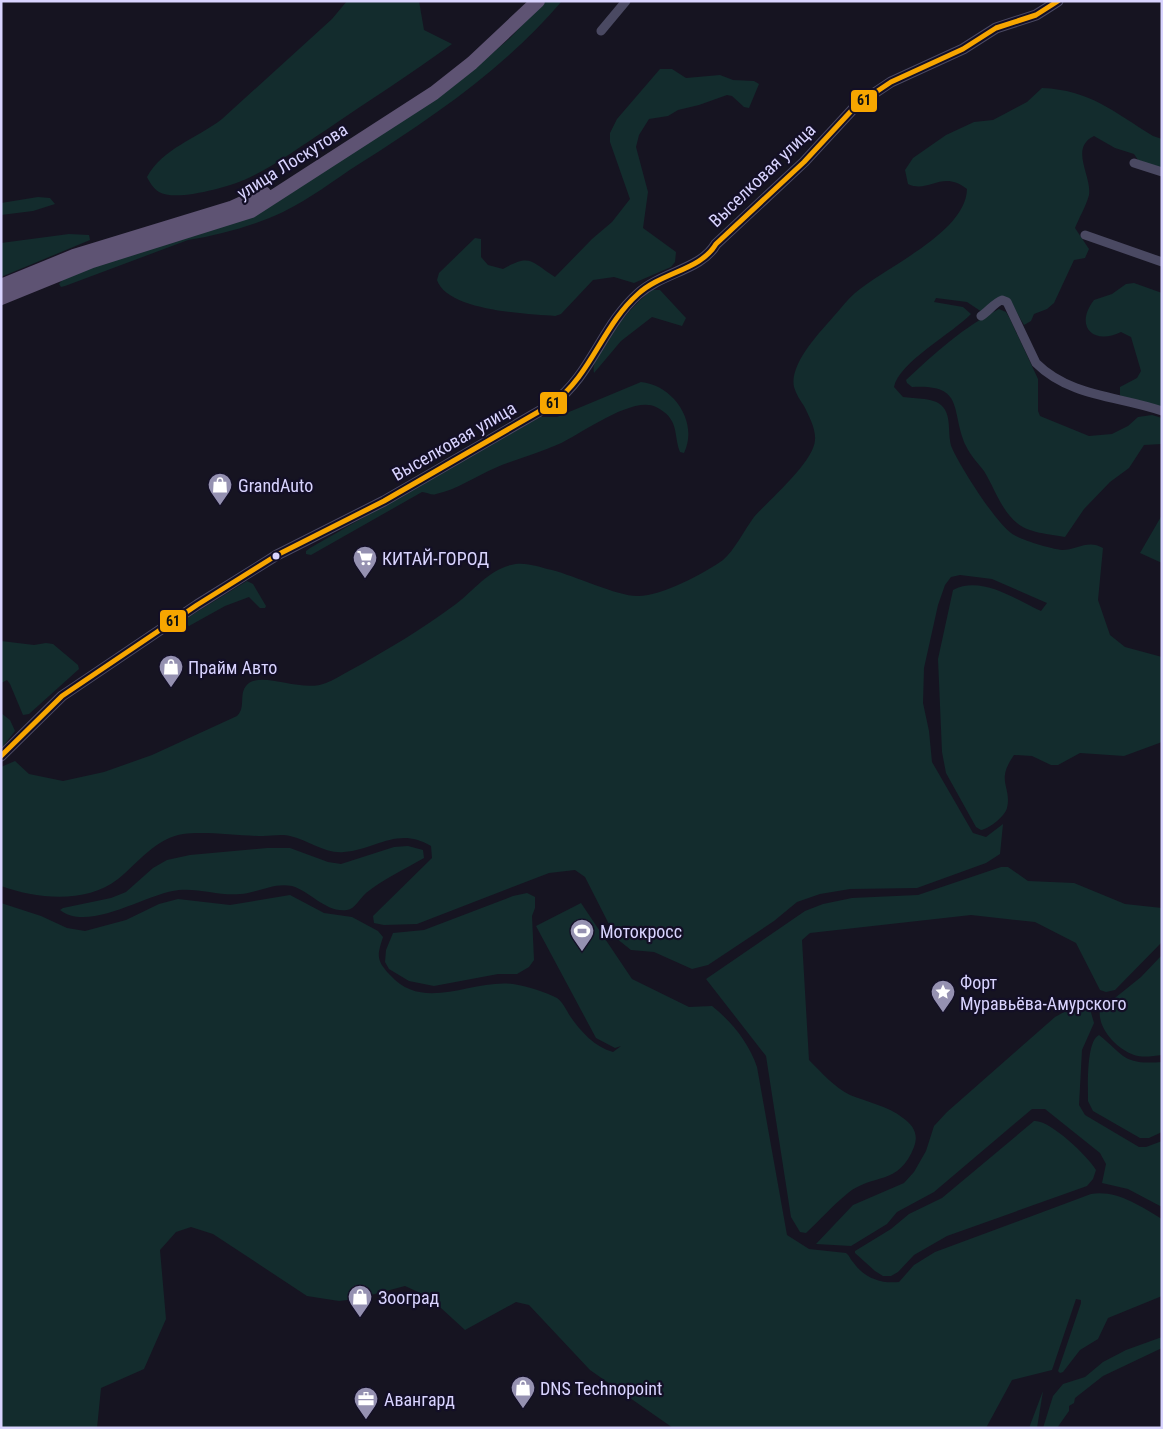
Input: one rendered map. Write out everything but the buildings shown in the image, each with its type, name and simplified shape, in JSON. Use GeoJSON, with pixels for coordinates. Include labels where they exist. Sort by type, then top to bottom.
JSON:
{"type":"FeatureCollection","features":[{"type":"Feature","properties":{"kind":"main road","name":"улица Лоскутова"},"geometry":{"type":"LineString","coordinates":[[1,286],[74,256],[230,208],[259,196],[414,97],[450,71],[485,42],[525,1]]}},
{"type":"Feature","properties":{"kind":"main road","name":"улица Лоскутова"},"geometry":{"type":"LineString","coordinates":[[1,298],[92,260],[251,211],[434,93],[472,63],[538,1]]}},
{"type":"Feature","properties":{"kind":"street"},"geometry":{"type":"LineString","coordinates":[[601,31],[626,1]]}},
{"type":"Feature","properties":{"kind":"street","name":"Выселковая улица"},"geometry":{"type":"LineString","coordinates":[[1,756],[62,696],[197,605],[277,555],[384,501],[568,393],[610,328],[638,293],[662,278],[706,258],[716,244],[804,162],[853,109],[891,82],[963,49],[996,28],[1036,14],[1058,1]]}},
{"type":"Feature","properties":{"kind":"street"},"geometry":{"type":"LineString","coordinates":[[1134,163],[1162,172]]}},
{"type":"Feature","properties":{"kind":"street"},"geometry":{"type":"LineString","coordinates":[[1085,235],[1162,262]]}},
{"type":"Feature","properties":{"kind":"street"},"geometry":{"type":"LineString","coordinates":[[981,316],[992,309],[997,301],[1007,302],[1036,363],[1044,371],[1071,386],[1102,398],[1144,405],[1162,411]]}},
{"type":"Feature","properties":{"kind":"green space"},"geometry":{"type":"Polygon","coordinates":[[[347,1],[419,1],[424,30],[452,44],[255,175],[226,186],[189,194],[167,195],[155,189],[147,177],[162,159],[171,151],[222,119],[332,19],[347,1]]]}},
{"type":"Feature","properties":{"kind":"green space"},"geometry":{"type":"Polygon","coordinates":[[[545,1],[562,1],[517,48],[492,70],[414,128],[303,201],[272,217],[248,226],[188,240],[65,286],[61,287],[59,284],[63,279],[116,258],[220,225],[467,75],[510,38],[545,1]]]}},
{"type":"Feature","properties":{"kind":"green space"},"geometry":{"type":"Polygon","coordinates":[[[660,69],[672,69],[686,78],[720,75],[733,80],[754,81],[759,84],[749,108],[744,107],[732,96],[727,95],[678,110],[668,116],[649,119],[639,135],[636,147],[648,192],[643,228],[676,252],[675,262],[671,267],[634,283],[614,277],[593,280],[561,314],[555,316],[490,309],[456,298],[444,290],[437,280],[439,273],[475,238],[481,239],[481,257],[488,265],[503,269],[520,261],[530,261],[555,277],[592,239],[612,222],[630,199],[610,142],[610,133],[617,119],[660,69]]]}},
{"type":"Feature","properties":{"kind":"green space"},"geometry":{"type":"Polygon","coordinates":[[[1042,88],[1074,93],[1088,98],[1153,136],[1162,139],[1162,169],[1138,160],[1134,154],[1115,148],[1094,136],[1087,141],[1082,155],[1089,195],[1075,228],[1089,249],[1085,258],[1074,260],[1054,303],[1047,309],[1034,314],[1031,321],[1024,325],[1010,301],[982,312],[967,302],[936,298],[934,302],[963,307],[971,314],[905,368],[894,387],[903,397],[930,400],[943,407],[948,416],[951,443],[956,457],[987,506],[1011,533],[1043,546],[1062,550],[1087,545],[1103,548],[1098,600],[1110,635],[1125,647],[1162,657],[1162,742],[1124,756],[1080,753],[1058,765],[1051,765],[1032,756],[1014,755],[1008,764],[1005,778],[1008,794],[1006,811],[992,825],[981,830],[976,827],[946,773],[942,752],[938,659],[953,590],[975,585],[986,587],[998,590],[1041,611],[1047,603],[992,579],[960,575],[951,577],[945,585],[938,605],[924,668],[923,703],[929,731],[932,762],[973,833],[986,837],[1003,824],[1000,854],[986,863],[917,888],[850,889],[820,894],[797,902],[774,921],[708,965],[692,969],[654,952],[631,950],[616,938],[585,877],[575,870],[549,873],[417,924],[384,925],[374,923],[373,916],[432,858],[431,846],[419,840],[408,838],[398,838],[356,850],[337,852],[323,849],[287,835],[183,834],[164,840],[118,879],[105,887],[91,892],[76,896],[45,896],[1,886],[1,767],[15,761],[29,774],[63,781],[104,772],[152,755],[237,716],[240,712],[245,687],[256,680],[306,686],[329,682],[377,656],[417,631],[456,604],[488,576],[511,565],[526,564],[537,566],[619,593],[637,596],[658,593],[670,588],[723,560],[735,546],[754,517],[799,470],[813,449],[815,436],[813,427],[794,387],[796,368],[807,349],[852,295],[922,248],[953,220],[963,205],[967,189],[958,183],[943,181],[923,186],[908,184],[905,170],[913,158],[946,135],[974,122],[993,120],[1027,102],[1042,88]]]}},
{"type":"Feature","properties":{"kind":"green space"},"geometry":{"type":"Polygon","coordinates":[[[38,197],[50,198],[55,204],[33,211],[1,215],[1,203],[38,197]]]}},
{"type":"Feature","properties":{"kind":"green space"},"geometry":{"type":"Polygon","coordinates":[[[69,234],[89,235],[90,240],[1,277],[1,243],[69,234]]]}},
{"type":"Feature","properties":{"kind":"green space"},"geometry":{"type":"Polygon","coordinates":[[[1134,283],[1162,293],[1162,408],[1123,398],[1120,395],[1120,387],[1137,378],[1141,371],[1131,337],[1121,332],[1102,337],[1095,335],[1086,325],[1088,309],[1094,300],[1112,294],[1126,284],[1134,283]]]}},
{"type":"Feature","properties":{"kind":"green space"},"geometry":{"type":"Polygon","coordinates":[[[652,290],[660,290],[686,318],[682,326],[652,317],[621,341],[594,373],[594,364],[615,328],[635,305],[652,290]]]}},
{"type":"Feature","properties":{"kind":"green space"},"geometry":{"type":"Polygon","coordinates":[[[999,309],[1006,312],[1010,319],[1038,379],[1038,411],[1040,416],[1089,436],[1112,434],[1128,426],[1138,417],[1152,415],[1162,418],[1162,444],[1144,445],[1129,468],[1110,482],[1084,509],[1065,537],[1027,529],[1011,518],[984,471],[968,449],[949,395],[941,390],[929,387],[912,387],[906,380],[961,332],[999,309]]]}},
{"type":"Feature","properties":{"kind":"green space"},"geometry":{"type":"Polygon","coordinates":[[[641,382],[663,390],[680,407],[688,429],[688,441],[684,453],[680,452],[672,422],[664,412],[656,407],[646,405],[634,406],[607,417],[559,444],[495,468],[451,489],[434,494],[422,492],[311,555],[306,554],[306,551],[310,548],[540,417],[557,417],[641,382]]]}},
{"type":"Feature","properties":{"kind":"green space"},"geometry":{"type":"Polygon","coordinates":[[[1162,515],[1162,563],[1140,553],[1162,515]]]}},
{"type":"Feature","properties":{"kind":"green space"},"geometry":{"type":"Polygon","coordinates":[[[247,581],[253,584],[266,606],[265,608],[260,608],[249,597],[225,606],[189,626],[186,624],[187,618],[247,581]]]}},
{"type":"Feature","properties":{"kind":"green space"},"geometry":{"type":"Polygon","coordinates":[[[1,641],[34,645],[53,644],[78,665],[79,669],[29,714],[23,715],[10,684],[7,680],[1,683],[1,641]]]}},
{"type":"Feature","properties":{"kind":"green space"},"geometry":{"type":"Polygon","coordinates":[[[1,713],[10,720],[15,731],[1,749],[1,713]]]}},
{"type":"Feature","properties":{"kind":"green space"},"geometry":{"type":"Polygon","coordinates":[[[408,846],[423,850],[424,858],[380,883],[366,893],[352,908],[347,910],[339,910],[325,905],[292,886],[279,885],[240,894],[179,890],[102,915],[86,917],[72,916],[60,910],[111,898],[126,892],[153,868],[167,860],[190,855],[267,848],[290,848],[328,862],[341,864],[394,847],[408,846]]]}},
{"type":"Feature","properties":{"kind":"green space"},"geometry":{"type":"Polygon","coordinates":[[[1001,867],[1008,867],[1028,881],[1074,883],[1125,904],[1162,908],[1162,942],[1115,990],[1106,992],[1100,990],[1076,943],[1035,922],[971,915],[810,933],[802,940],[809,1060],[844,1092],[884,1107],[903,1118],[914,1130],[916,1138],[908,1159],[901,1168],[885,1177],[857,1187],[842,1198],[806,1233],[800,1232],[791,1217],[766,1056],[706,979],[805,911],[823,904],[852,898],[918,895],[1001,867]]]}},
{"type":"Feature","properties":{"kind":"green space"},"geometry":{"type":"Polygon","coordinates":[[[527,893],[535,897],[535,908],[532,916],[534,960],[529,967],[517,974],[498,974],[434,986],[409,981],[389,969],[385,962],[386,950],[393,933],[424,930],[513,896],[527,893]]]}},
{"type":"Feature","properties":{"kind":"green space"},"geometry":{"type":"Polygon","coordinates":[[[290,895],[324,913],[352,917],[378,931],[383,937],[379,953],[380,961],[390,975],[403,986],[418,992],[433,993],[497,984],[513,984],[536,989],[559,999],[574,1022],[594,1043],[613,1052],[621,1046],[615,1048],[596,1038],[536,926],[581,903],[632,979],[689,1007],[712,1006],[733,1026],[745,1041],[757,1067],[787,1235],[809,1249],[846,1253],[857,1268],[873,1279],[899,1282],[914,1265],[935,1252],[1091,1194],[1110,1194],[1128,1200],[1162,1219],[1162,1296],[1108,1318],[1098,1339],[1080,1350],[1063,1372],[1060,1373],[1058,1371],[1081,1303],[1081,1300],[1076,1299],[1052,1370],[1012,1380],[986,1428],[673,1428],[590,1370],[529,1305],[516,1302],[465,1330],[429,1297],[405,1286],[356,1299],[339,1301],[307,1296],[213,1234],[191,1227],[176,1232],[160,1250],[166,1319],[144,1369],[101,1388],[97,1428],[1,1428],[1,903],[41,916],[67,928],[85,931],[126,920],[159,904],[178,899],[230,905],[290,895]]]}},
{"type":"Feature","properties":{"kind":"green space"},"geometry":{"type":"Polygon","coordinates":[[[1162,955],[1162,1055],[1137,1056],[1121,1048],[1105,1031],[1100,1017],[1100,1010],[1141,977],[1162,955]]]}},
{"type":"Feature","properties":{"kind":"green space"},"geometry":{"type":"Polygon","coordinates":[[[1077,1005],[1090,1009],[1094,1023],[1082,1050],[1079,1105],[1085,1115],[1139,1147],[1146,1147],[1162,1141],[1162,1207],[1128,1189],[1102,1183],[1106,1164],[1100,1153],[1045,1109],[1032,1109],[934,1192],[897,1212],[887,1224],[851,1246],[816,1244],[853,1205],[904,1183],[914,1172],[926,1151],[934,1126],[947,1112],[1055,1017],[1077,1005]]]}},
{"type":"Feature","properties":{"kind":"green space"},"geometry":{"type":"Polygon","coordinates":[[[1099,1035],[1126,1058],[1139,1062],[1162,1062],[1162,1132],[1149,1138],[1140,1138],[1093,1111],[1088,1101],[1088,1076],[1092,1046],[1099,1035]]]}},
{"type":"Feature","properties":{"kind":"green space"},"geometry":{"type":"Polygon","coordinates":[[[1034,1121],[1041,1122],[1058,1132],[1092,1164],[1096,1170],[1093,1179],[1087,1186],[947,1236],[914,1255],[898,1272],[891,1276],[883,1276],[875,1271],[855,1253],[855,1251],[891,1229],[909,1214],[942,1198],[1034,1121]]]}},
{"type":"Feature","properties":{"kind":"green space"},"geometry":{"type":"Polygon","coordinates":[[[1162,1337],[1162,1348],[1103,1376],[1075,1398],[1074,1403],[1069,1406],[1069,1411],[1057,1428],[1043,1428],[1053,1396],[1063,1384],[1085,1377],[1103,1362],[1126,1350],[1162,1337]]]}},
{"type":"Feature","properties":{"kind":"green space"},"geometry":{"type":"Polygon","coordinates":[[[1043,1391],[1037,1428],[1029,1428],[1043,1391]]]}},
{"type":"Feature","properties":{"kind":"transit line","name":"61"},"geometry":{"type":"LineString","coordinates":[[1,756],[62,696],[197,605],[277,555],[384,501],[552,404],[577,380],[615,321],[638,294],[658,281],[701,260],[804,162],[853,109],[891,82],[963,49],[996,28],[1036,15],[1058,1]]}},
{"type":"Feature","properties":{"kind":"place","name":"GrandAuto"},"geometry":{"type":"Point","coordinates":[220,506]}},
{"type":"Feature","properties":{"kind":"place","name":"КИТАЙ-ГОРОД"},"geometry":{"type":"Point","coordinates":[365,579]}},
{"type":"Feature","properties":{"kind":"place","name":"Прайм Авто"},"geometry":{"type":"Point","coordinates":[171,688]}},
{"type":"Feature","properties":{"kind":"place","name":"Мотокросс"},"geometry":{"type":"Point","coordinates":[582,952]}},
{"type":"Feature","properties":{"kind":"place","name":"Форт Муравьёва-Амурского"},"geometry":{"type":"Point","coordinates":[943,1013]}},
{"type":"Feature","properties":{"kind":"place","name":"Зооград"},"geometry":{"type":"Point","coordinates":[360,1318]}},
{"type":"Feature","properties":{"kind":"place","name":"DNS Technopoint"},"geometry":{"type":"Point","coordinates":[523,1409]}},
{"type":"Feature","properties":{"kind":"place","name":"Авангард"},"geometry":{"type":"Point","coordinates":[366,1420]}}]}
